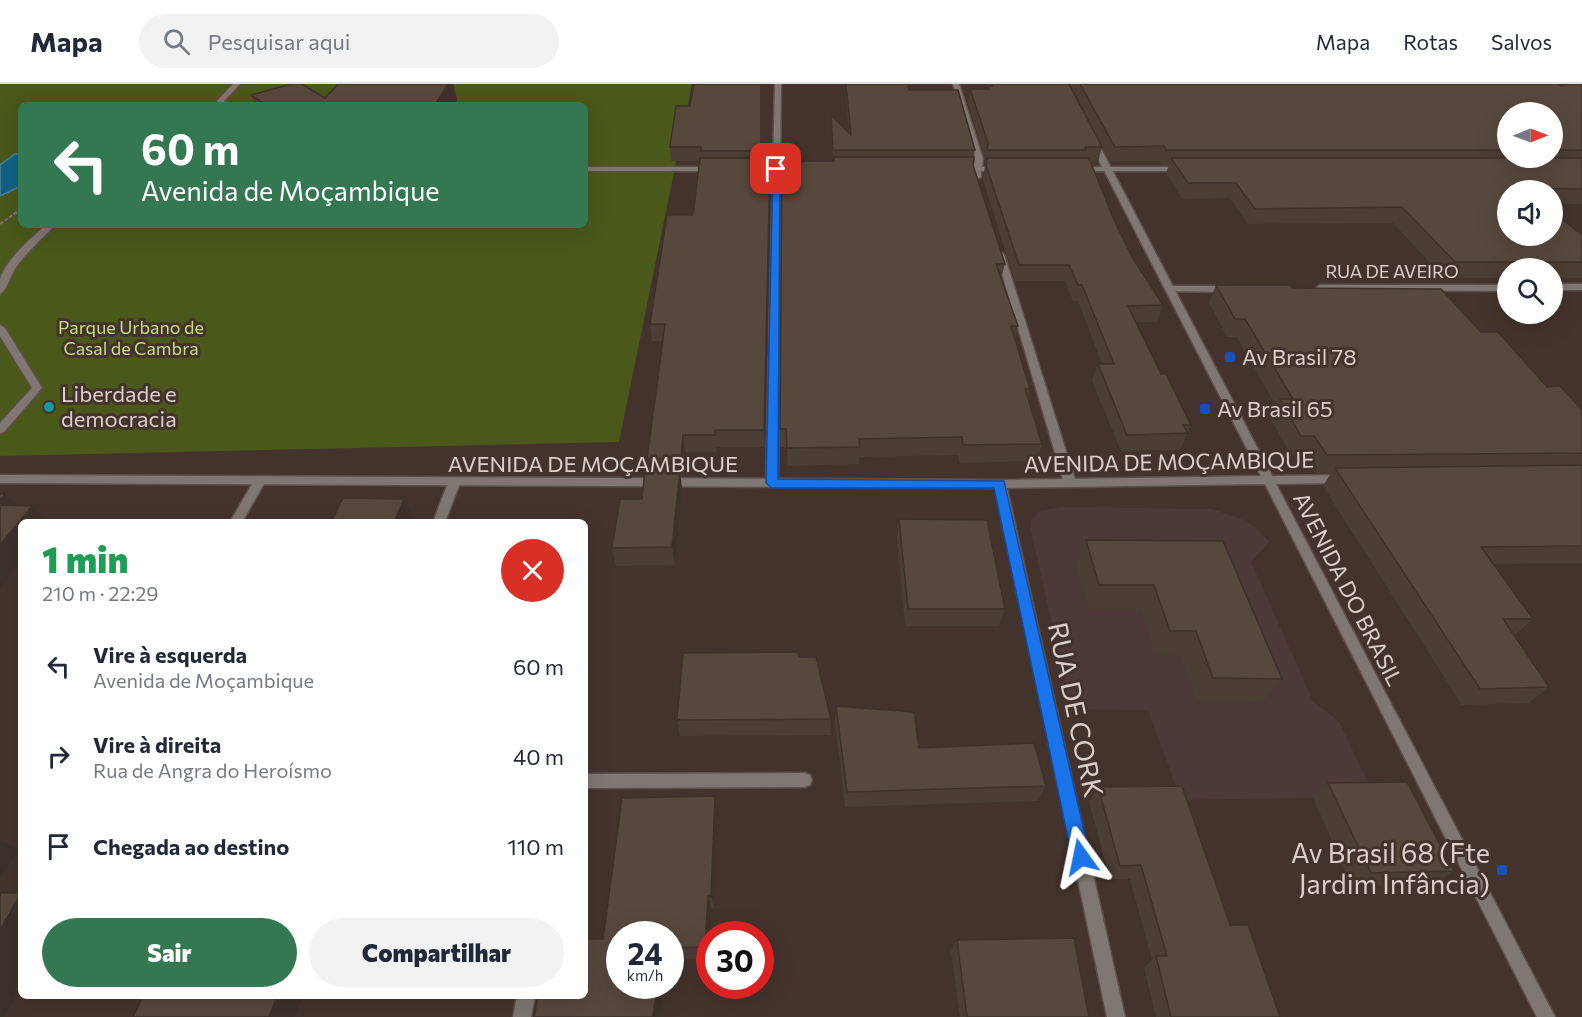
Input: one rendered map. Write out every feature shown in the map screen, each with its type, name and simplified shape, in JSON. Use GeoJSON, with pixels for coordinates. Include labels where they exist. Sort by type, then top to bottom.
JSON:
{"type":"FeatureCollection","features":[{"type":"Feature","properties":{"kind":"street"},"geometry":{"type":"LineString","coordinates":[[221,102],[237,84]]}},
{"type":"Feature","properties":{"kind":"street"},"geometry":{"type":"LineString","coordinates":[[772,483],[778,84]]}},
{"type":"Feature","properties":{"kind":"street"},"geometry":{"type":"LineString","coordinates":[[956,84],[979,159],[977,180],[980,191]]}},
{"type":"Feature","properties":{"kind":"street","name":"AVENIDA DO BRASIL"},"geometry":{"type":"LineString","coordinates":[[1089,133],[1546,1017]]}},
{"type":"Feature","properties":{"kind":"street"},"geometry":{"type":"LineString","coordinates":[[588,169],[718,169]]}},
{"type":"Feature","properties":{"kind":"street"},"geometry":{"type":"LineString","coordinates":[[753,169],[806,169]]}},
{"type":"Feature","properties":{"kind":"street"},"geometry":{"type":"LineString","coordinates":[[953,169],[1013,169]]}},
{"type":"Feature","properties":{"kind":"street"},"geometry":{"type":"LineString","coordinates":[[1067,169],[1192,169]]}},
{"type":"Feature","properties":{"kind":"street"},"geometry":{"type":"LineString","coordinates":[[0,291],[20,256],[48,228]]}},
{"type":"Feature","properties":{"kind":"street"},"geometry":{"type":"LineString","coordinates":[[998,247],[1070,483]]}},
{"type":"Feature","properties":{"kind":"street"},"geometry":{"type":"LineString","coordinates":[[1563,287],[1582,287]]}},
{"type":"Feature","properties":{"kind":"street","name":"RUA DE AVEIRO"},"geometry":{"type":"LineString","coordinates":[[1309,288],[1497,288]]}},
{"type":"Feature","properties":{"kind":"street"},"geometry":{"type":"LineString","coordinates":[[1169,289],[1238,289]]}},
{"type":"Feature","properties":{"kind":"street"},"geometry":{"type":"LineString","coordinates":[[0,328],[37,388],[0,430]]}},
{"type":"Feature","properties":{"kind":"street","name":"AVENIDA DE MOÇAMBIQUE"},"geometry":{"type":"LineString","coordinates":[[0,479],[1000,484],[1360,479]]}},
{"type":"Feature","properties":{"kind":"street"},"geometry":{"type":"LineString","coordinates":[[238,519],[259,482]]}},
{"type":"Feature","properties":{"kind":"street"},"geometry":{"type":"LineString","coordinates":[[440,519],[454,483]]}},
{"type":"Feature","properties":{"kind":"street","name":"RUA DE CORK"},"geometry":{"type":"LineString","coordinates":[[1000,484],[1116,1017]]}},
{"type":"Feature","properties":{"kind":"street"},"geometry":{"type":"LineString","coordinates":[[588,781],[805,780]]}},
{"type":"Feature","properties":{"kind":"street"},"geometry":{"type":"LineString","coordinates":[[522,1017],[525,999]]}},
{"type":"Feature","properties":{"kind":"path"},"geometry":{"type":"LineString","coordinates":[[0,224],[18,211]]}},
{"type":"Feature","properties":{"kind":"shaded area"},"geometry":{"type":"Polygon","coordinates":[[[1062,507],[1212,509],[1241,519],[1256,528],[1269,542],[1251,562],[1313,701],[1339,722],[1375,797],[1181,800],[1148,710],[1071,709],[1031,530],[1031,521],[1040,511],[1062,507]]]}},
{"type":"Feature","properties":{"kind":"green space","name":"Parque Urbano de Casal de Cambra"},"geometry":{"type":"Polygon","coordinates":[[[0,84],[692,84],[619,442],[0,456],[0,84]]]}},
{"type":"Feature","properties":{"kind":"water"},"geometry":{"type":"Polygon","coordinates":[[[18,154],[18,187],[0,196],[0,165],[18,154]]]}},
{"type":"Feature","properties":{"kind":"building"},"geometry":{"type":"Polygon","coordinates":[[[291,84],[302,84],[325,98],[338,84],[448,84],[437,102],[262,102],[251,95],[291,84]]]}},
{"type":"Feature","properties":{"kind":"building"},"geometry":{"type":"Polygon","coordinates":[[[694,84],[761,84],[761,151],[701,151],[701,147],[670,147],[676,106],[690,106],[694,84]]]}},
{"type":"Feature","properties":{"kind":"building"},"geometry":{"type":"Polygon","coordinates":[[[846,84],[908,84],[909,90],[958,90],[975,150],[833,150],[831,115],[851,135],[846,84]]]}},
{"type":"Feature","properties":{"kind":"building"},"geometry":{"type":"Polygon","coordinates":[[[992,84],[1069,84],[1102,147],[1085,147],[1086,150],[987,150],[988,143],[970,89],[989,89],[988,86],[993,86],[992,84]]]}},
{"type":"Feature","properties":{"kind":"building"},"geometry":{"type":"Polygon","coordinates":[[[1080,84],[1558,84],[1561,86],[1582,84],[1582,150],[1563,150],[1563,102],[1497,102],[1497,150],[1166,150],[1164,146],[1115,147],[1080,84]]]}},
{"type":"Feature","properties":{"kind":"building"},"geometry":{"type":"Polygon","coordinates":[[[834,157],[974,157],[973,165],[1005,264],[996,264],[1018,326],[1011,326],[1030,389],[1025,389],[1042,444],[963,445],[962,437],[859,439],[860,447],[787,448],[786,429],[780,429],[782,161],[834,161],[834,157]]]}},
{"type":"Feature","properties":{"kind":"building"},"geometry":{"type":"Polygon","coordinates":[[[700,158],[762,158],[762,162],[770,162],[764,430],[715,430],[715,435],[683,435],[681,459],[647,459],[665,324],[650,324],[667,215],[693,215],[700,158]]]}},
{"type":"Feature","properties":{"kind":"building"},"geometry":{"type":"Polygon","coordinates":[[[987,158],[1089,158],[1114,220],[1133,259],[1163,305],[1128,306],[1161,374],[1166,374],[1191,425],[1183,425],[1188,433],[1127,435],[1098,364],[1114,364],[1082,285],[1078,285],[1069,265],[1019,265],[986,165],[987,158]]]}},
{"type":"Feature","properties":{"kind":"building"},"geometry":{"type":"Polygon","coordinates":[[[1171,158],[1497,158],[1497,168],[1563,168],[1563,158],[1582,158],[1582,189],[1563,189],[1563,180],[1497,180],[1497,246],[1563,246],[1563,220],[1582,235],[1582,262],[1563,262],[1563,258],[1497,258],[1497,262],[1455,262],[1402,207],[1255,209],[1236,183],[1188,183],[1171,158]]]}},
{"type":"Feature","properties":{"kind":"building"},"geometry":{"type":"Polygon","coordinates":[[[1216,285],[1441,289],[1481,332],[1498,332],[1547,387],[1560,386],[1582,410],[1582,453],[1327,455],[1314,436],[1301,436],[1280,399],[1293,399],[1245,319],[1235,319],[1216,285]]]}},
{"type":"Feature","properties":{"kind":"building"},"geometry":{"type":"Polygon","coordinates":[[[1582,465],[1582,546],[1481,547],[1533,619],[1503,619],[1549,687],[1480,689],[1335,468],[1582,465]]]}},
{"type":"Feature","properties":{"kind":"building"},"geometry":{"type":"Polygon","coordinates":[[[645,470],[680,470],[672,547],[612,548],[620,499],[642,499],[645,470]]]}},
{"type":"Feature","properties":{"kind":"building"},"geometry":{"type":"Polygon","coordinates":[[[343,498],[404,499],[395,519],[332,519],[343,498]]]}},
{"type":"Feature","properties":{"kind":"building"},"geometry":{"type":"Polygon","coordinates":[[[0,505],[32,506],[21,519],[18,519],[18,523],[0,545],[0,505]]]}},
{"type":"Feature","properties":{"kind":"building"},"geometry":{"type":"Polygon","coordinates":[[[899,519],[987,520],[1005,609],[908,609],[899,519]]]}},
{"type":"Feature","properties":{"kind":"building"},"geometry":{"type":"Polygon","coordinates":[[[1086,540],[1223,541],[1282,679],[1213,678],[1196,631],[1170,631],[1154,585],[1099,585],[1086,540]]]}},
{"type":"Feature","properties":{"kind":"building"},"geometry":{"type":"Polygon","coordinates":[[[798,652],[799,657],[816,657],[831,719],[677,720],[683,653],[798,652]]]}},
{"type":"Feature","properties":{"kind":"building"},"geometry":{"type":"Polygon","coordinates":[[[836,706],[914,712],[919,748],[1034,743],[1046,786],[847,792],[836,706]]]}},
{"type":"Feature","properties":{"kind":"building"},"geometry":{"type":"Polygon","coordinates":[[[1407,782],[1454,871],[1371,873],[1328,783],[1407,782]]]}},
{"type":"Feature","properties":{"kind":"building"},"geometry":{"type":"Polygon","coordinates":[[[1182,786],[1230,925],[1248,925],[1280,1017],[1171,1017],[1156,956],[1167,956],[1141,865],[1120,866],[1098,787],[1182,786]]]}},
{"type":"Feature","properties":{"kind":"building"},"geometry":{"type":"Polygon","coordinates":[[[715,796],[711,896],[708,896],[707,921],[696,921],[696,947],[684,948],[684,921],[606,921],[606,999],[655,999],[653,1017],[534,1017],[537,999],[588,999],[588,939],[603,939],[622,798],[715,796]]]}},
{"type":"Feature","properties":{"kind":"building"},"geometry":{"type":"Polygon","coordinates":[[[0,893],[18,893],[18,898],[0,930],[0,893]]]}},
{"type":"Feature","properties":{"kind":"building"},"geometry":{"type":"Polygon","coordinates":[[[1074,938],[1089,1017],[967,1017],[957,940],[1074,938]]]}},
{"type":"Feature","properties":{"kind":"building"},"geometry":{"type":"Polygon","coordinates":[[[142,999],[276,999],[269,1017],[133,1017],[142,999]]]}},
{"type":"Feature","properties":{"kind":"place","name":"Av Brasil 78"},"geometry":{"type":"Point","coordinates":[1230,357]}},
{"type":"Feature","properties":{"kind":"place","name":"Liberdade e democracia"},"geometry":{"type":"Point","coordinates":[49,407]}},
{"type":"Feature","properties":{"kind":"place","name":"Av Brasil 65"},"geometry":{"type":"Point","coordinates":[1205,409]}},
{"type":"Feature","properties":{"kind":"place","name":"Av Brasil 68 (Fte Jardim Infância)"},"geometry":{"type":"Point","coordinates":[1502,870]}},
{"type":"Feature","properties":{"kind":"route"},"geometry":{"type":"LineString","coordinates":[[776,169],[772,483],[1000,484],[1081,857]]}}]}
